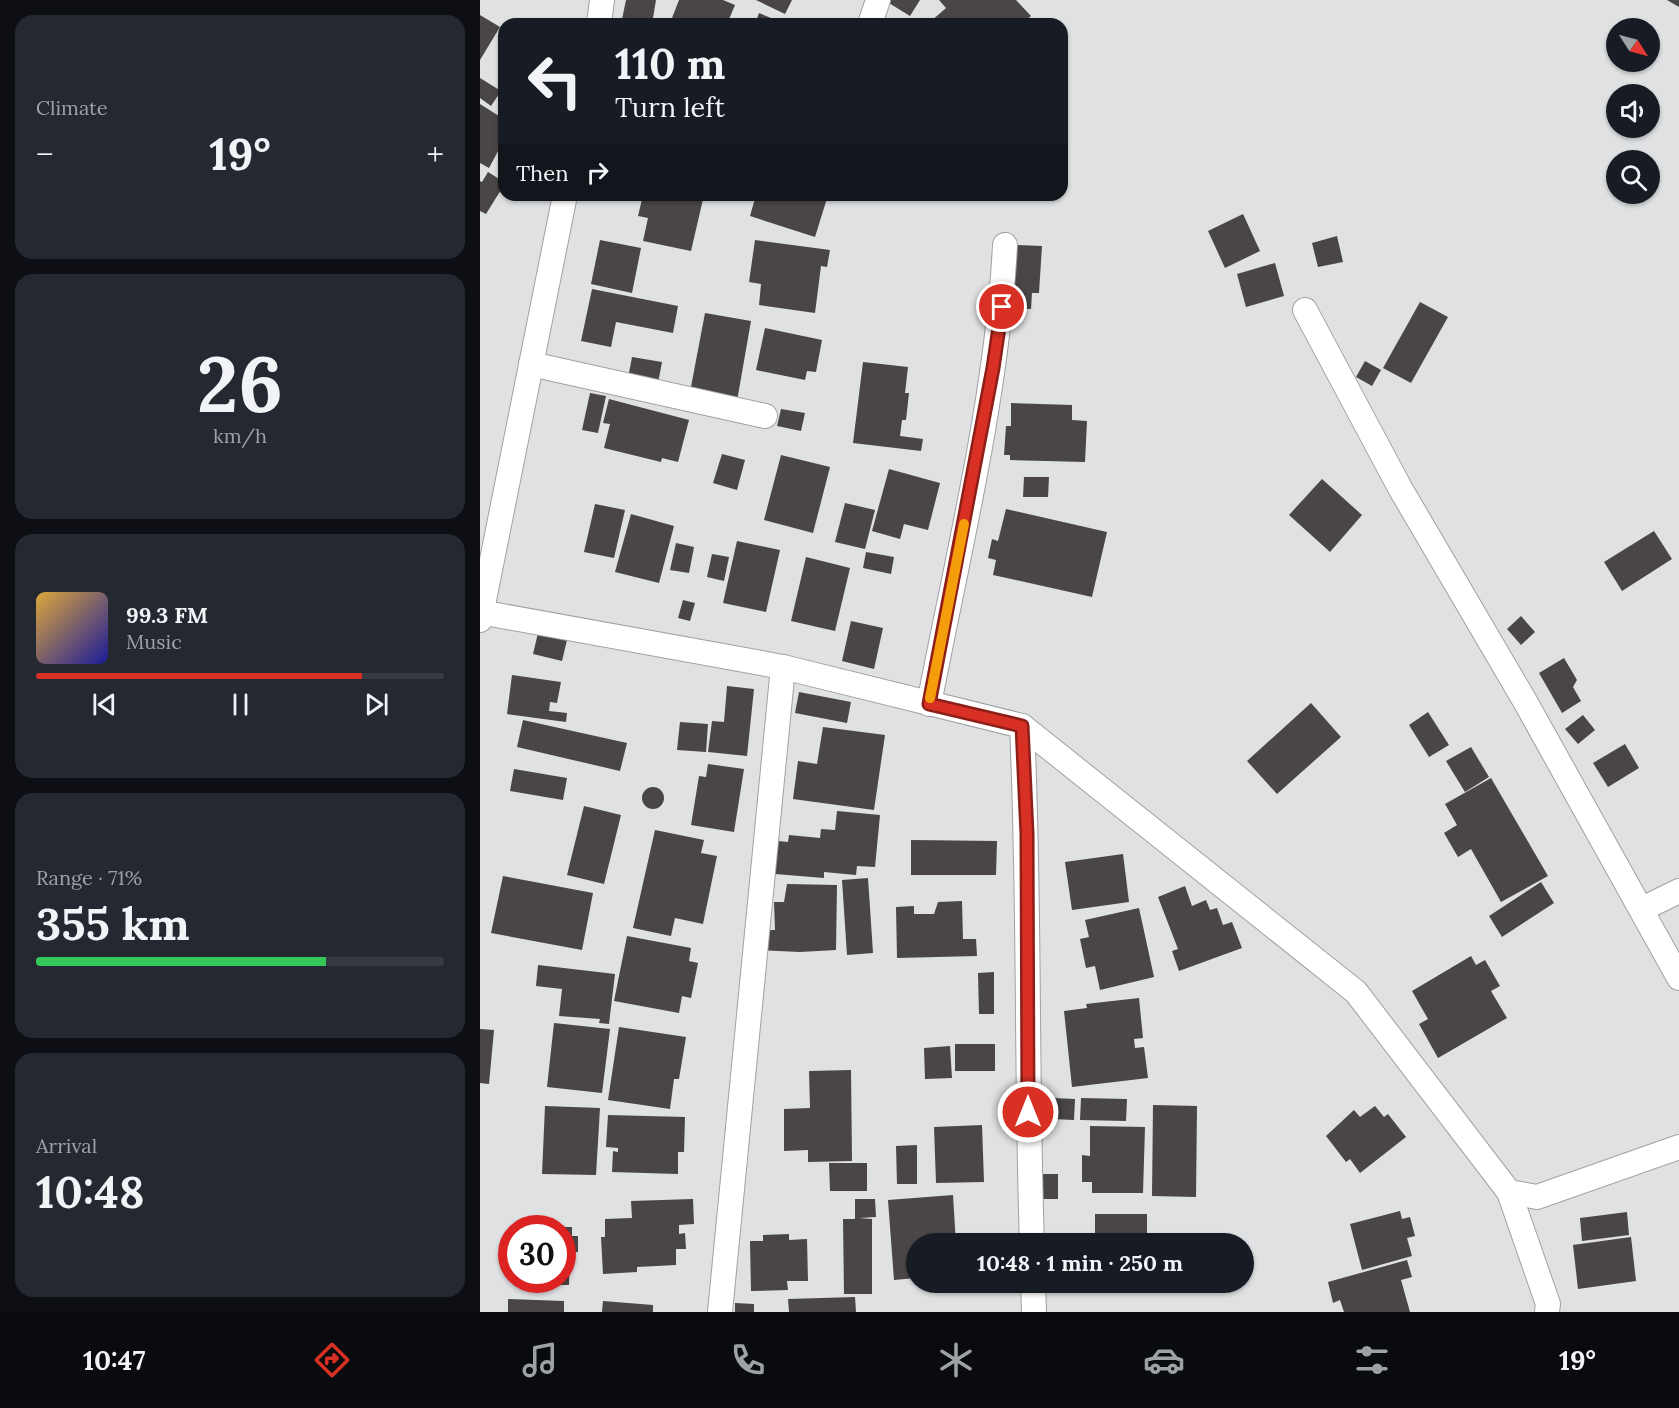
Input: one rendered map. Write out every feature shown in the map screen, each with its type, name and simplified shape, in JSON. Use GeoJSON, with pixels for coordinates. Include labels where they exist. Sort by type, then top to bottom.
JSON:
{"type":"FeatureCollection","features":[{"type":"Feature","properties":{"kind":"street"},"geometry":{"type":"LineString","coordinates":[[600,18],[602,0]]}},
{"type":"Feature","properties":{"kind":"street"},"geometry":{"type":"LineString","coordinates":[[872,18],[878,0]]}},
{"type":"Feature","properties":{"kind":"street"},"geometry":{"type":"LineString","coordinates":[[564,201],[480,615],[783,667],[1022,726],[1356,993],[1509,1192],[1548,1304],[1547,1312]]}},
{"type":"Feature","properties":{"kind":"street"},"geometry":{"type":"LineString","coordinates":[[929,704],[993,368],[1002,307],[1005,245]]}},
{"type":"Feature","properties":{"kind":"street"},"geometry":{"type":"LineString","coordinates":[[1305,310],[1400,488],[1642,909],[1679,978]]}},
{"type":"Feature","properties":{"kind":"street"},"geometry":{"type":"LineString","coordinates":[[531,364],[765,416]]}},
{"type":"Feature","properties":{"kind":"street"},"geometry":{"type":"LineString","coordinates":[[720,1312],[783,667]]}},
{"type":"Feature","properties":{"kind":"street"},"geometry":{"type":"LineString","coordinates":[[1022,726],[1027,834],[1028,1135],[1032,1233]]}},
{"type":"Feature","properties":{"kind":"street"},"geometry":{"type":"LineString","coordinates":[[1642,909],[1679,891]]}},
{"type":"Feature","properties":{"kind":"street"},"geometry":{"type":"LineString","coordinates":[[1509,1192],[1537,1197],[1679,1147]]}},
{"type":"Feature","properties":{"kind":"street"},"geometry":{"type":"LineString","coordinates":[[1033,1293],[1034,1312]]}},
{"type":"Feature","properties":{"kind":"building"},"geometry":{"type":"Polygon","coordinates":[[[626,0],[656,0],[653,18],[622,18],[626,0]]]}},
{"type":"Feature","properties":{"kind":"building"},"geometry":{"type":"Polygon","coordinates":[[[679,0],[723,0],[735,5],[730,18],[672,18],[679,0]]]}},
{"type":"Feature","properties":{"kind":"building"},"geometry":{"type":"Polygon","coordinates":[[[756,0],[792,0],[785,14],[756,0]]]}},
{"type":"Feature","properties":{"kind":"building"},"geometry":{"type":"Polygon","coordinates":[[[884,0],[920,0],[910,16],[884,0]]]}},
{"type":"Feature","properties":{"kind":"building"},"geometry":{"type":"Polygon","coordinates":[[[939,0],[1016,0],[1031,16],[1029,18],[935,18],[946,8],[939,0]]]}},
{"type":"Feature","properties":{"kind":"building"},"geometry":{"type":"Polygon","coordinates":[[[1667,0],[1679,0],[1679,7],[1667,0]]]}},
{"type":"Feature","properties":{"kind":"building"},"geometry":{"type":"Polygon","coordinates":[[[759,13],[771,18],[757,18],[759,13]]]}},
{"type":"Feature","properties":{"kind":"building"},"geometry":{"type":"Polygon","coordinates":[[[480,15],[498,26],[498,30],[480,60],[480,15]]]}},
{"type":"Feature","properties":{"kind":"building"},"geometry":{"type":"Polygon","coordinates":[[[480,78],[498,89],[498,96],[491,106],[480,98],[480,78]]]}},
{"type":"Feature","properties":{"kind":"building"},"geometry":{"type":"Polygon","coordinates":[[[480,104],[498,115],[498,151],[489,168],[480,163],[480,104]]]}},
{"type":"Feature","properties":{"kind":"building"},"geometry":{"type":"Polygon","coordinates":[[[488,172],[498,178],[498,195],[486,214],[480,211],[480,181],[482,182],[488,172]]]}},
{"type":"Feature","properties":{"kind":"building"},"geometry":{"type":"Polygon","coordinates":[[[642,201],[703,201],[691,251],[643,241],[648,218],[638,216],[642,201]]]}},
{"type":"Feature","properties":{"kind":"building"},"geometry":{"type":"Polygon","coordinates":[[[754,201],[826,201],[815,237],[750,216],[754,201]]]}},
{"type":"Feature","properties":{"kind":"building"},"geometry":{"type":"Polygon","coordinates":[[[1243,214],[1260,251],[1225,268],[1208,231],[1243,214]]]}},
{"type":"Feature","properties":{"kind":"building"},"geometry":{"type":"Polygon","coordinates":[[[1337,236],[1343,262],[1318,267],[1312,243],[1337,236]]]}},
{"type":"Feature","properties":{"kind":"building"},"geometry":{"type":"Polygon","coordinates":[[[600,240],[641,248],[632,293],[591,284],[600,240]]]}},
{"type":"Feature","properties":{"kind":"building"},"geometry":{"type":"Polygon","coordinates":[[[755,240],[830,250],[827,267],[821,266],[815,313],[759,305],[761,284],[749,282],[755,240]]]}},
{"type":"Feature","properties":{"kind":"building"},"geometry":{"type":"Polygon","coordinates":[[[1017,245],[1042,246],[1039,293],[1032,293],[1031,309],[1012,308],[1017,245]]]}},
{"type":"Feature","properties":{"kind":"building"},"geometry":{"type":"Polygon","coordinates":[[[1275,263],[1284,296],[1246,307],[1237,274],[1275,263]]]}},
{"type":"Feature","properties":{"kind":"building"},"geometry":{"type":"Polygon","coordinates":[[[592,289],[678,306],[673,333],[616,322],[611,347],[581,341],[592,289]]]}},
{"type":"Feature","properties":{"kind":"building"},"geometry":{"type":"Polygon","coordinates":[[[1420,302],[1448,317],[1411,383],[1383,368],[1420,302]]]}},
{"type":"Feature","properties":{"kind":"building"},"geometry":{"type":"Polygon","coordinates":[[[705,313],[751,321],[737,401],[690,392],[705,313]]]}},
{"type":"Feature","properties":{"kind":"building"},"geometry":{"type":"Polygon","coordinates":[[[765,328],[822,340],[816,372],[807,371],[805,380],[756,370],[765,328]]]}},
{"type":"Feature","properties":{"kind":"building"},"geometry":{"type":"Polygon","coordinates":[[[632,357],[662,362],[658,383],[628,378],[632,357]]]}},
{"type":"Feature","properties":{"kind":"building"},"geometry":{"type":"Polygon","coordinates":[[[1365,361],[1381,370],[1372,386],[1356,377],[1365,361]]]}},
{"type":"Feature","properties":{"kind":"building"},"geometry":{"type":"Polygon","coordinates":[[[863,362],[908,367],[905,393],[909,393],[906,420],[902,420],[900,436],[923,439],[921,451],[853,443],[863,362]]]}},
{"type":"Feature","properties":{"kind":"building"},"geometry":{"type":"Polygon","coordinates":[[[590,393],[606,396],[598,433],[582,430],[590,393]]]}},
{"type":"Feature","properties":{"kind":"building"},"geometry":{"type":"Polygon","coordinates":[[[609,399],[689,420],[678,462],[662,458],[661,462],[604,448],[610,424],[603,423],[609,399]]]}},
{"type":"Feature","properties":{"kind":"building"},"geometry":{"type":"Polygon","coordinates":[[[1011,403],[1072,405],[1072,420],[1087,421],[1085,462],[1010,460],[1010,455],[1004,455],[1006,426],[1011,426],[1011,403]]]}},
{"type":"Feature","properties":{"kind":"building"},"geometry":{"type":"Polygon","coordinates":[[[781,409],[805,413],[801,431],[777,426],[781,409]]]}},
{"type":"Feature","properties":{"kind":"building"},"geometry":{"type":"Polygon","coordinates":[[[722,454],[745,460],[737,490],[713,483],[722,454]]]}},
{"type":"Feature","properties":{"kind":"building"},"geometry":{"type":"Polygon","coordinates":[[[781,455],[830,467],[813,533],[764,520],[781,455]]]}},
{"type":"Feature","properties":{"kind":"building"},"geometry":{"type":"Polygon","coordinates":[[[889,469],[940,483],[928,530],[904,524],[900,539],[872,531],[889,469]]]}},
{"type":"Feature","properties":{"kind":"building"},"geometry":{"type":"Polygon","coordinates":[[[1024,477],[1049,477],[1048,497],[1023,497],[1024,477]]]}},
{"type":"Feature","properties":{"kind":"building"},"geometry":{"type":"Polygon","coordinates":[[[1322,479],[1362,515],[1330,552],[1289,515],[1322,479]]]}},
{"type":"Feature","properties":{"kind":"building"},"geometry":{"type":"Polygon","coordinates":[[[845,503],[875,510],[865,549],[835,542],[845,503]]]}},
{"type":"Feature","properties":{"kind":"building"},"geometry":{"type":"Polygon","coordinates":[[[595,504],[625,510],[614,558],[584,552],[595,504]]]}},
{"type":"Feature","properties":{"kind":"building"},"geometry":{"type":"Polygon","coordinates":[[[1006,509],[1107,532],[1092,597],[993,575],[996,560],[988,558],[992,539],[998,541],[1006,509]]]}},
{"type":"Feature","properties":{"kind":"building"},"geometry":{"type":"Polygon","coordinates":[[[631,514],[674,526],[659,583],[615,572],[631,514]]]}},
{"type":"Feature","properties":{"kind":"building"},"geometry":{"type":"Polygon","coordinates":[[[1654,531],[1672,559],[1622,591],[1604,562],[1654,531]]]}},
{"type":"Feature","properties":{"kind":"building"},"geometry":{"type":"Polygon","coordinates":[[[737,541],[780,550],[766,612],[723,603],[737,541]]]}},
{"type":"Feature","properties":{"kind":"building"},"geometry":{"type":"Polygon","coordinates":[[[676,543],[694,547],[689,573],[670,570],[676,543]]]}},
{"type":"Feature","properties":{"kind":"building"},"geometry":{"type":"Polygon","coordinates":[[[866,552],[894,557],[891,574],[863,568],[866,552]]]}},
{"type":"Feature","properties":{"kind":"building"},"geometry":{"type":"Polygon","coordinates":[[[712,554],[729,557],[724,581],[707,577],[712,554]]]}},
{"type":"Feature","properties":{"kind":"building"},"geometry":{"type":"Polygon","coordinates":[[[806,557],[850,568],[835,631],[791,621],[806,557]]]}},
{"type":"Feature","properties":{"kind":"building"},"geometry":{"type":"Polygon","coordinates":[[[683,600],[695,603],[690,621],[678,618],[683,600]]]}},
{"type":"Feature","properties":{"kind":"building"},"geometry":{"type":"Polygon","coordinates":[[[1521,616],[1535,632],[1521,645],[1507,629],[1521,616]]]}},
{"type":"Feature","properties":{"kind":"building"},"geometry":{"type":"Polygon","coordinates":[[[851,621],[883,628],[874,669],[842,661],[851,621]]]}},
{"type":"Feature","properties":{"kind":"building"},"geometry":{"type":"Polygon","coordinates":[[[538,633],[567,640],[562,661],[533,654],[538,633]]]}},
{"type":"Feature","properties":{"kind":"building"},"geometry":{"type":"Polygon","coordinates":[[[1564,658],[1577,680],[1573,687],[1581,701],[1562,713],[1539,673],[1564,658]]]}},
{"type":"Feature","properties":{"kind":"building"},"geometry":{"type":"Polygon","coordinates":[[[512,675],[561,682],[557,703],[550,702],[549,711],[567,713],[566,722],[507,714],[512,675]]]}},
{"type":"Feature","properties":{"kind":"building"},"geometry":{"type":"Polygon","coordinates":[[[727,686],[754,689],[747,756],[708,752],[712,721],[724,722],[727,686]]]}},
{"type":"Feature","properties":{"kind":"building"},"geometry":{"type":"Polygon","coordinates":[[[799,692],[851,702],[847,723],[795,713],[799,692]]]}},
{"type":"Feature","properties":{"kind":"building"},"geometry":{"type":"Polygon","coordinates":[[[1311,703],[1341,737],[1277,794],[1247,761],[1311,703]]]}},
{"type":"Feature","properties":{"kind":"building"},"geometry":{"type":"Polygon","coordinates":[[[1428,712],[1449,745],[1429,757],[1409,725],[1428,712]]]}},
{"type":"Feature","properties":{"kind":"building"},"geometry":{"type":"Polygon","coordinates":[[[1583,715],[1595,730],[1578,744],[1565,729],[1583,715]]]}},
{"type":"Feature","properties":{"kind":"building"},"geometry":{"type":"Polygon","coordinates":[[[523,720],[627,743],[620,771],[517,747],[523,720]]]}},
{"type":"Feature","properties":{"kind":"building"},"geometry":{"type":"Polygon","coordinates":[[[680,722],[708,724],[706,752],[677,750],[680,722]]]}},
{"type":"Feature","properties":{"kind":"building"},"geometry":{"type":"Polygon","coordinates":[[[823,727],[885,735],[874,810],[793,799],[798,761],[817,764],[823,727]]]}},
{"type":"Feature","properties":{"kind":"building"},"geometry":{"type":"Polygon","coordinates":[[[1625,744],[1639,768],[1608,787],[1593,763],[1625,744]]]}},
{"type":"Feature","properties":{"kind":"building"},"geometry":{"type":"Polygon","coordinates":[[[1471,747],[1489,777],[1465,792],[1446,761],[1471,747]]]}},
{"type":"Feature","properties":{"kind":"building"},"geometry":{"type":"Polygon","coordinates":[[[708,764],[744,769],[734,832],[691,825],[699,776],[706,777],[708,764]]]}},
{"type":"Feature","properties":{"kind":"building"},"geometry":{"type":"Polygon","coordinates":[[[514,769],[567,778],[563,800],[510,791],[514,769]]]}},
{"type":"Feature","properties":{"kind":"building"},"geometry":{"type":"Polygon","coordinates":[[[1491,778],[1548,876],[1501,902],[1471,849],[1458,857],[1444,833],[1457,825],[1445,804],[1491,778]]]}},
{"type":"Feature","properties":{"kind":"building"},"geometry":{"type":"Polygon","coordinates":[[[649,787],[657,787],[664,794],[664,802],[657,809],[649,809],[642,802],[642,794],[649,787]]]}},
{"type":"Feature","properties":{"kind":"building"},"geometry":{"type":"Polygon","coordinates":[[[584,806],[621,815],[604,884],[567,875],[584,806]]]}},
{"type":"Feature","properties":{"kind":"building"},"geometry":{"type":"Polygon","coordinates":[[[837,811],[880,815],[875,867],[857,866],[856,875],[824,872],[824,878],[775,874],[778,841],[788,842],[789,835],[820,838],[821,829],[835,830],[837,811]]]}},
{"type":"Feature","properties":{"kind":"building"},"geometry":{"type":"Polygon","coordinates":[[[655,830],[704,840],[701,853],[717,856],[703,924],[675,918],[671,936],[633,928],[655,830]]]}},
{"type":"Feature","properties":{"kind":"building"},"geometry":{"type":"Polygon","coordinates":[[[911,840],[997,841],[996,875],[911,875],[911,840]]]}},
{"type":"Feature","properties":{"kind":"building"},"geometry":{"type":"Polygon","coordinates":[[[1123,854],[1129,902],[1072,910],[1065,862],[1123,854]]]}},
{"type":"Feature","properties":{"kind":"building"},"geometry":{"type":"Polygon","coordinates":[[[503,876],[593,893],[582,950],[491,933],[503,876]]]}},
{"type":"Feature","properties":{"kind":"building"},"geometry":{"type":"Polygon","coordinates":[[[868,878],[873,953],[847,955],[842,880],[868,878]]]}},
{"type":"Feature","properties":{"kind":"building"},"geometry":{"type":"Polygon","coordinates":[[[1541,882],[1554,903],[1502,937],[1489,916],[1541,882]]]}},
{"type":"Feature","properties":{"kind":"building"},"geometry":{"type":"Polygon","coordinates":[[[787,884],[837,885],[836,950],[800,952],[759,950],[761,930],[775,930],[774,902],[784,902],[787,884]]]}},
{"type":"Feature","properties":{"kind":"building"},"geometry":{"type":"Polygon","coordinates":[[[1185,886],[1192,906],[1206,900],[1210,910],[1217,908],[1223,925],[1232,922],[1242,948],[1179,971],[1172,951],[1178,949],[1158,897],[1185,886]]]}},
{"type":"Feature","properties":{"kind":"building"},"geometry":{"type":"Polygon","coordinates":[[[962,901],[963,939],[976,939],[977,956],[897,958],[896,907],[914,906],[914,914],[934,914],[938,902],[962,901]]]}},
{"type":"Feature","properties":{"kind":"building"},"geometry":{"type":"Polygon","coordinates":[[[1139,908],[1154,977],[1100,990],[1095,966],[1086,968],[1080,939],[1089,937],[1085,920],[1139,908]]]}},
{"type":"Feature","properties":{"kind":"building"},"geometry":{"type":"Polygon","coordinates":[[[627,936],[691,948],[689,961],[698,963],[691,998],[682,996],[679,1013],[614,1001],[627,936]]]}},
{"type":"Feature","properties":{"kind":"building"},"geometry":{"type":"Polygon","coordinates":[[[1471,956],[1476,965],[1485,960],[1500,986],[1491,991],[1507,1018],[1438,1058],[1419,1024],[1428,1019],[1412,991],[1471,956]]]}},
{"type":"Feature","properties":{"kind":"building"},"geometry":{"type":"Polygon","coordinates":[[[538,965],[615,974],[609,1024],[599,1023],[600,1019],[559,1016],[562,989],[536,986],[538,965]]]}},
{"type":"Feature","properties":{"kind":"building"},"geometry":{"type":"Polygon","coordinates":[[[994,972],[994,1014],[979,1014],[978,973],[994,972]]]}},
{"type":"Feature","properties":{"kind":"building"},"geometry":{"type":"Polygon","coordinates":[[[1139,998],[1143,1038],[1134,1039],[1135,1048],[1144,1047],[1148,1078],[1072,1087],[1064,1011],[1087,1008],[1086,1004],[1139,998]]]}},
{"type":"Feature","properties":{"kind":"building"},"geometry":{"type":"Polygon","coordinates":[[[554,1023],[610,1029],[602,1093],[547,1087],[554,1023]]]}},
{"type":"Feature","properties":{"kind":"building"},"geometry":{"type":"Polygon","coordinates":[[[619,1027],[686,1037],[679,1079],[674,1079],[670,1109],[608,1100],[619,1027]]]}},
{"type":"Feature","properties":{"kind":"building"},"geometry":{"type":"Polygon","coordinates":[[[480,1029],[494,1030],[489,1084],[480,1083],[480,1029]]]}},
{"type":"Feature","properties":{"kind":"building"},"geometry":{"type":"Polygon","coordinates":[[[955,1044],[995,1044],[995,1071],[955,1071],[955,1044]]]}},
{"type":"Feature","properties":{"kind":"building"},"geometry":{"type":"Polygon","coordinates":[[[950,1046],[952,1078],[925,1079],[924,1048],[950,1046]]]}},
{"type":"Feature","properties":{"kind":"building"},"geometry":{"type":"Polygon","coordinates":[[[851,1070],[852,1161],[808,1162],[808,1150],[784,1151],[784,1109],[810,1108],[809,1071],[851,1070]]]}},
{"type":"Feature","properties":{"kind":"building"},"geometry":{"type":"Polygon","coordinates":[[[1053,1098],[1075,1099],[1074,1120],[1052,1119],[1053,1098]]]}},
{"type":"Feature","properties":{"kind":"building"},"geometry":{"type":"Polygon","coordinates":[[[1081,1098],[1127,1099],[1126,1121],[1080,1120],[1081,1098]]]}},
{"type":"Feature","properties":{"kind":"building"},"geometry":{"type":"Polygon","coordinates":[[[1153,1105],[1197,1106],[1196,1197],[1152,1196],[1153,1105]]]}},
{"type":"Feature","properties":{"kind":"building"},"geometry":{"type":"Polygon","coordinates":[[[545,1106],[600,1108],[596,1175],[542,1174],[545,1106]]]}},
{"type":"Feature","properties":{"kind":"building"},"geometry":{"type":"Polygon","coordinates":[[[1375,1106],[1384,1117],[1388,1114],[1406,1137],[1360,1173],[1350,1159],[1346,1162],[1326,1136],[1354,1110],[1360,1117],[1375,1106]]]}},
{"type":"Feature","properties":{"kind":"building"},"geometry":{"type":"Polygon","coordinates":[[[608,1115],[685,1117],[684,1152],[678,1152],[678,1174],[612,1172],[613,1151],[618,1152],[618,1148],[606,1147],[608,1115]]]}},
{"type":"Feature","properties":{"kind":"building"},"geometry":{"type":"Polygon","coordinates":[[[982,1125],[984,1182],[936,1183],[934,1127],[982,1125]]]}},
{"type":"Feature","properties":{"kind":"building"},"geometry":{"type":"Polygon","coordinates":[[[1090,1126],[1145,1127],[1143,1193],[1092,1193],[1092,1182],[1082,1182],[1082,1155],[1090,1156],[1090,1126]]]}},
{"type":"Feature","properties":{"kind":"building"},"geometry":{"type":"Polygon","coordinates":[[[917,1145],[917,1184],[897,1184],[896,1146],[917,1145]]]}},
{"type":"Feature","properties":{"kind":"building"},"geometry":{"type":"Polygon","coordinates":[[[829,1163],[867,1163],[867,1191],[830,1191],[829,1163]]]}},
{"type":"Feature","properties":{"kind":"building"},"geometry":{"type":"Polygon","coordinates":[[[1043,1174],[1058,1174],[1058,1199],[1043,1199],[1043,1174]]]}},
{"type":"Feature","properties":{"kind":"building"},"geometry":{"type":"Polygon","coordinates":[[[953,1195],[955,1233],[906,1233],[906,1279],[894,1280],[888,1200],[953,1195]]]}},
{"type":"Feature","properties":{"kind":"building"},"geometry":{"type":"Polygon","coordinates":[[[693,1199],[694,1224],[679,1225],[679,1234],[685,1233],[686,1249],[676,1249],[676,1265],[637,1267],[637,1272],[603,1274],[601,1237],[605,1237],[605,1219],[632,1218],[631,1201],[693,1199]]]}},
{"type":"Feature","properties":{"kind":"building"},"geometry":{"type":"Polygon","coordinates":[[[855,1199],[875,1199],[876,1217],[859,1218],[872,1219],[872,1294],[844,1294],[843,1219],[855,1219],[855,1199]]]}},
{"type":"Feature","properties":{"kind":"building"},"geometry":{"type":"Polygon","coordinates":[[[1400,1211],[1402,1219],[1410,1217],[1415,1236],[1407,1238],[1412,1256],[1362,1270],[1350,1224],[1400,1211]]]}},
{"type":"Feature","properties":{"kind":"building"},"geometry":{"type":"Polygon","coordinates":[[[1627,1212],[1629,1235],[1582,1241],[1580,1218],[1627,1212]]]}},
{"type":"Feature","properties":{"kind":"building"},"geometry":{"type":"Polygon","coordinates":[[[1095,1214],[1147,1214],[1147,1233],[1095,1233],[1095,1214]]]}},
{"type":"Feature","properties":{"kind":"building"},"geometry":{"type":"Polygon","coordinates":[[[789,1234],[789,1240],[807,1239],[808,1281],[787,1281],[788,1290],[751,1291],[750,1241],[763,1241],[763,1235],[789,1234]]]}},
{"type":"Feature","properties":{"kind":"building"},"geometry":{"type":"Polygon","coordinates":[[[576,1236],[578,1236],[578,1252],[576,1252],[576,1236]]]}},
{"type":"Feature","properties":{"kind":"building"},"geometry":{"type":"Polygon","coordinates":[[[1631,1237],[1636,1281],[1578,1289],[1573,1245],[1631,1237]]]}},
{"type":"Feature","properties":{"kind":"building"},"geometry":{"type":"Polygon","coordinates":[[[1407,1260],[1412,1277],[1401,1280],[1410,1312],[1344,1312],[1340,1300],[1333,1303],[1328,1282],[1407,1260]]]}},
{"type":"Feature","properties":{"kind":"building"},"geometry":{"type":"Polygon","coordinates":[[[855,1297],[856,1312],[789,1312],[788,1299],[855,1297]]]}},
{"type":"Feature","properties":{"kind":"building"},"geometry":{"type":"Polygon","coordinates":[[[508,1299],[564,1301],[564,1312],[508,1312],[508,1299]]]}},
{"type":"Feature","properties":{"kind":"building"},"geometry":{"type":"Polygon","coordinates":[[[603,1301],[653,1305],[653,1312],[602,1312],[603,1301]]]}},
{"type":"Feature","properties":{"kind":"building"},"geometry":{"type":"Polygon","coordinates":[[[735,1303],[754,1304],[754,1312],[735,1312],[735,1303]]]}},
{"type":"Feature","properties":{"kind":"slow traffic"},"geometry":{"type":"LineString","coordinates":[[930,698],[964,524]]}},
{"type":"Feature","properties":{"kind":"route"},"geometry":{"type":"LineString","coordinates":[[1002,307],[993,368],[929,704],[1022,726],[1027,834],[1028,1112]]}}]}
